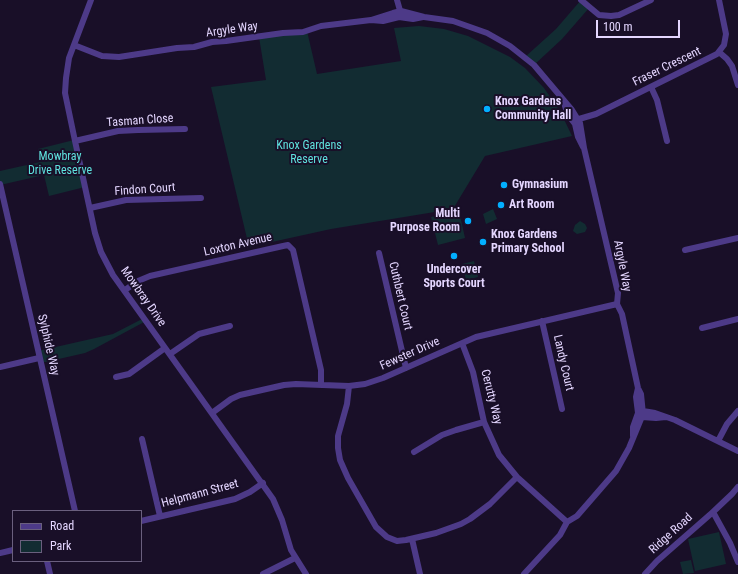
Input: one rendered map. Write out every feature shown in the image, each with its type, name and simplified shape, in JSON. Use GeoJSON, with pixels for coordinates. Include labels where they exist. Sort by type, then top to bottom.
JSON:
{"type":"FeatureCollection","features":[{"type":"Feature","properties":{"kind":"street","name":"Mowbray Drive"},"geometry":{"type":"LineString","coordinates":[[91,0],[68,65],[65,93],[101,252],[113,275],[263,483],[278,510],[289,545],[295,558],[306,574]]}},
{"type":"Feature","properties":{"kind":"street"},"geometry":{"type":"LineString","coordinates":[[397,0],[399,14]]}},
{"type":"Feature","properties":{"kind":"street"},"geometry":{"type":"LineString","coordinates":[[581,0],[599,15],[611,16],[619,15],[651,0]]}},
{"type":"Feature","properties":{"kind":"street","name":"Fraser Crescent"},"geometry":{"type":"LineString","coordinates":[[578,122],[710,58],[719,52],[724,45],[726,34],[719,0]]}},
{"type":"Feature","properties":{"kind":"street","name":"Argyle Way"},"geometry":{"type":"LineString","coordinates":[[74,45],[102,56],[119,57],[177,48],[194,48],[212,42],[298,32],[321,26],[371,20],[399,14],[446,20],[470,26],[504,42],[534,65],[549,81],[578,122],[618,293],[617,304],[622,314],[638,388],[641,394],[641,414]]}},
{"type":"Feature","properties":{"kind":"street"},"geometry":{"type":"LineString","coordinates":[[719,52],[732,66],[738,85]]}},
{"type":"Feature","properties":{"kind":"street"},"geometry":{"type":"LineString","coordinates":[[651,87],[657,100],[667,141]]}},
{"type":"Feature","properties":{"kind":"street","name":"Tasman Close"},"geometry":{"type":"LineString","coordinates":[[75,141],[115,132],[185,129]]}},
{"type":"Feature","properties":{"kind":"street","name":"Sylphide Way"},"geometry":{"type":"LineString","coordinates":[[0,184],[75,510]]}},
{"type":"Feature","properties":{"kind":"street","name":"Findon Court"},"geometry":{"type":"LineString","coordinates":[[90,208],[126,200],[201,198]]}},
{"type":"Feature","properties":{"kind":"street"},"geometry":{"type":"LineString","coordinates":[[685,250],[738,238]]}},
{"type":"Feature","properties":{"kind":"street","name":"Loxton Avenue"},"geometry":{"type":"LineString","coordinates":[[124,290],[150,276],[288,246],[292,248],[295,258],[321,370],[321,385]]}},
{"type":"Feature","properties":{"kind":"street","name":"Cuthbert Court"},"geometry":{"type":"LineString","coordinates":[[379,253],[406,368]]}},
{"type":"Feature","properties":{"kind":"street","name":"Fewster Drive"},"geometry":{"type":"LineString","coordinates":[[212,413],[236,397],[290,384],[349,386],[371,382],[482,335],[617,304]]}},
{"type":"Feature","properties":{"kind":"street"},"geometry":{"type":"LineString","coordinates":[[702,328],[738,319]]}},
{"type":"Feature","properties":{"kind":"street","name":"Landy Court"},"geometry":{"type":"LineString","coordinates":[[542,321],[562,409]]}},
{"type":"Feature","properties":{"kind":"street"},"geometry":{"type":"LineString","coordinates":[[170,354],[199,334],[230,326]]}},
{"type":"Feature","properties":{"kind":"street","name":"Cerutty Way"},"geometry":{"type":"LineString","coordinates":[[462,343],[473,372],[484,422],[499,455],[516,477],[567,522]]}},
{"type":"Feature","properties":{"kind":"street"},"geometry":{"type":"LineString","coordinates":[[116,377],[129,374],[165,348]]}},
{"type":"Feature","properties":{"kind":"street"},"geometry":{"type":"LineString","coordinates":[[0,367],[39,358]]}},
{"type":"Feature","properties":{"kind":"street"},"geometry":{"type":"LineString","coordinates":[[349,386],[347,404],[340,429],[338,454],[342,466],[379,531],[387,537],[402,541],[412,539],[444,530],[470,518],[490,504],[516,477]]}},
{"type":"Feature","properties":{"kind":"street"},"geometry":{"type":"LineString","coordinates":[[718,441],[727,424],[738,411]]}},
{"type":"Feature","properties":{"kind":"street"},"geometry":{"type":"LineString","coordinates":[[524,574],[560,535],[567,522],[577,516],[611,478],[622,463],[633,436],[638,428],[641,414],[656,418],[666,417],[683,423],[738,451]]}},
{"type":"Feature","properties":{"kind":"street"},"geometry":{"type":"LineString","coordinates":[[414,452],[442,435],[484,422]]}},
{"type":"Feature","properties":{"kind":"street"},"geometry":{"type":"LineString","coordinates":[[142,439],[160,516]]}},
{"type":"Feature","properties":{"kind":"street","name":"Helpmann Street"},"geometry":{"type":"LineString","coordinates":[[142,521],[235,499],[263,483]]}},
{"type":"Feature","properties":{"kind":"street","name":"Ridge Road"},"geometry":{"type":"LineString","coordinates":[[645,574],[657,560],[713,512],[735,492],[738,487]]}},
{"type":"Feature","properties":{"kind":"street"},"geometry":{"type":"LineString","coordinates":[[713,512],[730,543],[738,562]]}},
{"type":"Feature","properties":{"kind":"street"},"geometry":{"type":"LineString","coordinates":[[412,539],[420,574]]}},
{"type":"Feature","properties":{"kind":"street"},"geometry":{"type":"LineString","coordinates":[[0,553],[12,550]]}},
{"type":"Feature","properties":{"kind":"street"},"geometry":{"type":"LineString","coordinates":[[263,574],[295,558]]}},
{"type":"Feature","properties":{"kind":"street"},"geometry":{"type":"LineString","coordinates":[[47,562],[50,574]]}},
{"type":"Feature","properties":{"kind":"green space"},"geometry":{"type":"Polygon","coordinates":[[[581,0],[589,8],[562,39],[534,65],[525,57],[556,29],[581,0]]]}},
{"type":"Feature","properties":{"kind":"green space","name":"Knox Gardens Reserve"},"geometry":{"type":"Polygon","coordinates":[[[419,26],[444,29],[468,36],[510,57],[525,68],[544,88],[560,111],[572,136],[485,156],[453,209],[331,229],[249,247],[211,87],[266,80],[259,37],[307,31],[317,74],[401,61],[394,28],[419,26]]]}},
{"type":"Feature","properties":{"kind":"green space","name":"Mowbray Drive Reserve"},"geometry":{"type":"Polygon","coordinates":[[[74,140],[85,187],[49,196],[44,175],[0,185],[0,171],[40,162],[38,149],[74,140]]]}},
{"type":"Feature","properties":{"kind":"green space"},"geometry":{"type":"Polygon","coordinates":[[[493,209],[497,219],[486,224],[483,214],[493,209]]]}},
{"type":"Feature","properties":{"kind":"green space"},"geometry":{"type":"Polygon","coordinates":[[[459,211],[465,238],[438,245],[431,217],[459,211]]]}},
{"type":"Feature","properties":{"kind":"green space"},"geometry":{"type":"Polygon","coordinates":[[[580,221],[585,224],[587,228],[585,232],[577,234],[573,231],[575,225],[580,221]]]}},
{"type":"Feature","properties":{"kind":"green space"},"geometry":{"type":"Polygon","coordinates":[[[474,261],[478,277],[466,280],[462,264],[474,261]]]}},
{"type":"Feature","properties":{"kind":"green space"},"geometry":{"type":"Polygon","coordinates":[[[144,318],[146,321],[85,353],[41,363],[38,351],[113,334],[144,318]]]}},
{"type":"Feature","properties":{"kind":"green space"},"geometry":{"type":"Polygon","coordinates":[[[719,532],[726,564],[695,571],[688,539],[719,532]]]}},
{"type":"Feature","properties":{"kind":"green space"},"geometry":{"type":"Polygon","coordinates":[[[691,560],[694,573],[683,574],[680,562],[691,560]]]}},
{"type":"Feature","properties":{"kind":"place","name":"Knox Gardens Community Hall"},"geometry":{"type":"Point","coordinates":[487,109]}},
{"type":"Feature","properties":{"kind":"place","name":"Gymnasium"},"geometry":{"type":"Point","coordinates":[504,185]}},
{"type":"Feature","properties":{"kind":"place","name":"Art Room"},"geometry":{"type":"Point","coordinates":[501,205]}},
{"type":"Feature","properties":{"kind":"place","name":"Multi Purpose Room"},"geometry":{"type":"Point","coordinates":[468,221]}},
{"type":"Feature","properties":{"kind":"place","name":"Knox Gardens Primary School"},"geometry":{"type":"Point","coordinates":[483,242]}},
{"type":"Feature","properties":{"kind":"place","name":"Undercover Sports Court"},"geometry":{"type":"Point","coordinates":[454,256]}}]}
